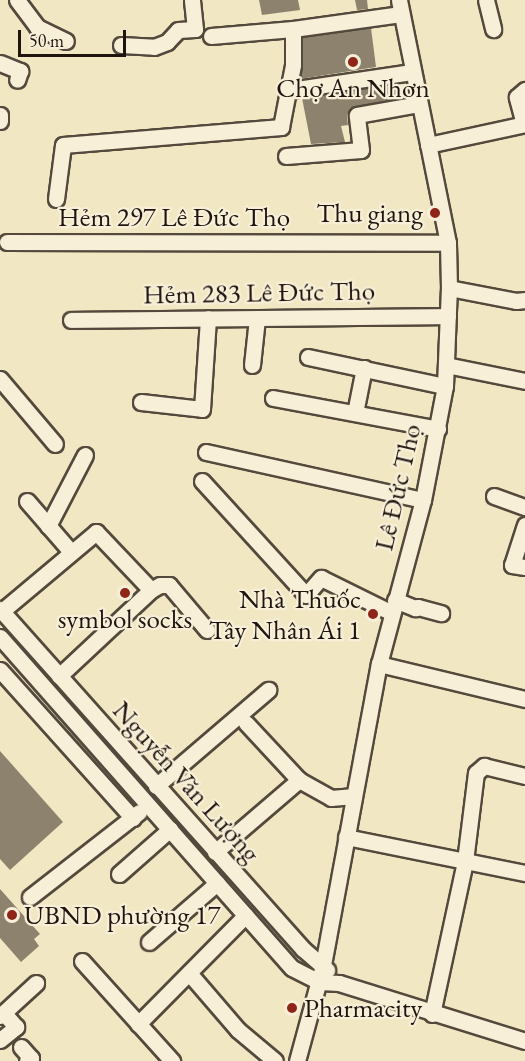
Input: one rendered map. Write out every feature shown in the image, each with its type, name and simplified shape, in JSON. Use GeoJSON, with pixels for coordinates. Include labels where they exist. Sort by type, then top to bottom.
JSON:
{"type":"FeatureCollection","features":[{"type":"Feature","properties":{"kind":"street"},"geometry":{"type":"LineString","coordinates":[[17,0],[37,27],[66,41]]}},
{"type":"Feature","properties":{"kind":"street"},"geometry":{"type":"LineString","coordinates":[[121,45],[154,47],[167,42],[178,30],[195,29],[192,0]]}},
{"type":"Feature","properties":{"kind":"street"},"geometry":{"type":"LineString","coordinates":[[486,0],[493,29]]}},
{"type":"Feature","properties":{"kind":"street"},"geometry":{"type":"LineString","coordinates":[[211,36],[293,29],[400,7]]}},
{"type":"Feature","properties":{"kind":"street","name":"Lê Đức Thọ"},"geometry":{"type":"LineString","coordinates":[[297,1061],[323,965],[379,663],[423,500],[445,386],[449,288],[448,243],[411,72],[400,7]]}},
{"type":"Feature","properties":{"kind":"street"},"geometry":{"type":"LineString","coordinates":[[56,199],[63,145],[282,127],[290,90],[293,29]]}},
{"type":"Feature","properties":{"kind":"street"},"geometry":{"type":"LineString","coordinates":[[0,63],[20,71],[18,80]]}},
{"type":"Feature","properties":{"kind":"street"},"geometry":{"type":"LineString","coordinates":[[290,90],[411,72]]}},
{"type":"Feature","properties":{"kind":"street"},"geometry":{"type":"LineString","coordinates":[[428,146],[525,124],[517,97],[525,90]]}},
{"type":"Feature","properties":{"kind":"street"},"geometry":{"type":"LineString","coordinates":[[286,156],[361,150],[357,115],[418,104]]}},
{"type":"Feature","properties":{"kind":"street"},"geometry":{"type":"LineString","coordinates":[[0,115],[0,121]]}},
{"type":"Feature","properties":{"kind":"street","name":"Hẻm 297 Lê Đức Thọ"},"geometry":{"type":"LineString","coordinates":[[7,242],[448,243]]}},
{"type":"Feature","properties":{"kind":"street"},"geometry":{"type":"LineString","coordinates":[[449,288],[516,301],[525,300]]}},
{"type":"Feature","properties":{"kind":"street","name":"Hẻm 283 Lê Đức Thọ"},"geometry":{"type":"LineString","coordinates":[[71,320],[448,316]]}},
{"type":"Feature","properties":{"kind":"street"},"geometry":{"type":"LineString","coordinates":[[141,402],[202,409],[208,318]]}},
{"type":"Feature","properties":{"kind":"street"},"geometry":{"type":"LineString","coordinates":[[252,364],[257,318]]}},
{"type":"Feature","properties":{"kind":"street"},"geometry":{"type":"LineString","coordinates":[[308,357],[445,386]]}},
{"type":"Feature","properties":{"kind":"street"},"geometry":{"type":"LineString","coordinates":[[446,365],[525,381]]}},
{"type":"Feature","properties":{"kind":"street"},"geometry":{"type":"LineString","coordinates":[[355,413],[364,368]]}},
{"type":"Feature","properties":{"kind":"street"},"geometry":{"type":"LineString","coordinates":[[0,379],[55,444]]}},
{"type":"Feature","properties":{"kind":"street"},"geometry":{"type":"LineString","coordinates":[[273,398],[438,429]]}},
{"type":"Feature","properties":{"kind":"street"},"geometry":{"type":"LineString","coordinates":[[206,452],[423,500]]}},
{"type":"Feature","properties":{"kind":"street"},"geometry":{"type":"LineString","coordinates":[[48,526],[85,455]]}},
{"type":"Feature","properties":{"kind":"street"},"geometry":{"type":"LineString","coordinates":[[202,481],[306,595],[321,578],[393,606],[415,608],[418,606],[441,613]]}},
{"type":"Feature","properties":{"kind":"street"},"geometry":{"type":"LineString","coordinates":[[494,496],[525,507]]}},
{"type":"Feature","properties":{"kind":"street"},"geometry":{"type":"LineString","coordinates":[[27,501],[71,552]]}},
{"type":"Feature","properties":{"kind":"street"},"geometry":{"type":"LineString","coordinates":[[525,525],[512,565],[525,567]]}},
{"type":"Feature","properties":{"kind":"street"},"geometry":{"type":"LineString","coordinates":[[3,617],[71,552],[96,532],[151,590]]}},
{"type":"Feature","properties":{"kind":"street"},"geometry":{"type":"LineString","coordinates":[[59,675],[151,590],[160,585],[169,585],[207,630]]}},
{"type":"Feature","properties":{"kind":"street","name":"Nguyễn Văn Lượng"},"geometry":{"type":"LineString","coordinates":[[3,617],[59,675],[303,949],[323,965],[339,983]]}},
{"type":"Feature","properties":{"kind":"street","name":"Nguyễn Văn Lượng"},"geometry":{"type":"LineString","coordinates":[[0,637],[292,968],[319,982],[339,983],[432,1014],[524,1037]]}},
{"type":"Feature","properties":{"kind":"street"},"geometry":{"type":"LineString","coordinates":[[379,663],[525,699]]}},
{"type":"Feature","properties":{"kind":"street"},"geometry":{"type":"LineString","coordinates":[[0,670],[133,818]]}},
{"type":"Feature","properties":{"kind":"street"},"geometry":{"type":"LineString","coordinates":[[30,897],[148,805],[159,789],[268,690]]}},
{"type":"Feature","properties":{"kind":"street"},"geometry":{"type":"LineString","coordinates":[[246,723],[299,780],[331,798],[354,796]]}},
{"type":"Feature","properties":{"kind":"street"},"geometry":{"type":"LineString","coordinates":[[432,1014],[465,861],[476,773],[484,766],[525,776]]}},
{"type":"Feature","properties":{"kind":"street"},"geometry":{"type":"LineString","coordinates":[[215,852],[299,780]]}},
{"type":"Feature","properties":{"kind":"street"},"geometry":{"type":"LineString","coordinates":[[119,874],[170,829]]}},
{"type":"Feature","properties":{"kind":"street"},"geometry":{"type":"LineString","coordinates":[[346,837],[525,873]]}},
{"type":"Feature","properties":{"kind":"street"},"geometry":{"type":"LineString","coordinates":[[149,942],[217,883]]}},
{"type":"Feature","properties":{"kind":"street"},"geometry":{"type":"LineString","coordinates":[[138,1024],[246,915]]}},
{"type":"Feature","properties":{"kind":"street"},"geometry":{"type":"LineString","coordinates":[[81,961],[172,1061]]}},
{"type":"Feature","properties":{"kind":"street"},"geometry":{"type":"LineString","coordinates":[[189,972],[238,1030],[275,1061]]}},
{"type":"Feature","properties":{"kind":"street"},"geometry":{"type":"LineString","coordinates":[[0,1040],[16,1027],[2,1014],[36,983]]}},
{"type":"Feature","properties":{"kind":"building"},"geometry":{"type":"Polygon","coordinates":[[[259,0],[298,0],[300,10],[262,15],[259,0]]]}},
{"type":"Feature","properties":{"kind":"building"},"geometry":{"type":"Polygon","coordinates":[[[355,0],[367,0],[368,9],[357,10],[355,0]]]}},
{"type":"Feature","properties":{"kind":"building"},"geometry":{"type":"Polygon","coordinates":[[[371,28],[376,67],[300,79],[303,37],[371,28]]]}},
{"type":"Feature","properties":{"kind":"building"},"geometry":{"type":"Polygon","coordinates":[[[396,84],[399,98],[350,108],[347,116],[348,125],[341,126],[345,142],[311,144],[302,98],[396,84]]]}},
{"type":"Feature","properties":{"kind":"building"},"geometry":{"type":"Polygon","coordinates":[[[0,751],[63,822],[10,870],[0,859],[0,751]]]}},
{"type":"Feature","properties":{"kind":"building","name":"UBND phường 17"},"geometry":{"type":"Polygon","coordinates":[[[0,889],[40,934],[34,939],[39,946],[21,962],[0,938],[0,889]]]}},
{"type":"Feature","properties":{"kind":"place","name":"Chợ An Nhơn"},"geometry":{"type":"Point","coordinates":[353,62]}},
{"type":"Feature","properties":{"kind":"place","name":"Thu giang"},"geometry":{"type":"Point","coordinates":[435,213]}},
{"type":"Feature","properties":{"kind":"place","name":"symbol socks"},"geometry":{"type":"Point","coordinates":[125,593]}},
{"type":"Feature","properties":{"kind":"place","name":"Nhà Thuốc Tây Nhân Ái 1"},"geometry":{"type":"Point","coordinates":[373,614]}},
{"type":"Feature","properties":{"kind":"place","name":"UBND phường 17"},"geometry":{"type":"Point","coordinates":[12,915]}},
{"type":"Feature","properties":{"kind":"place","name":"Pharmacity"},"geometry":{"type":"Point","coordinates":[292,1008]}}]}
